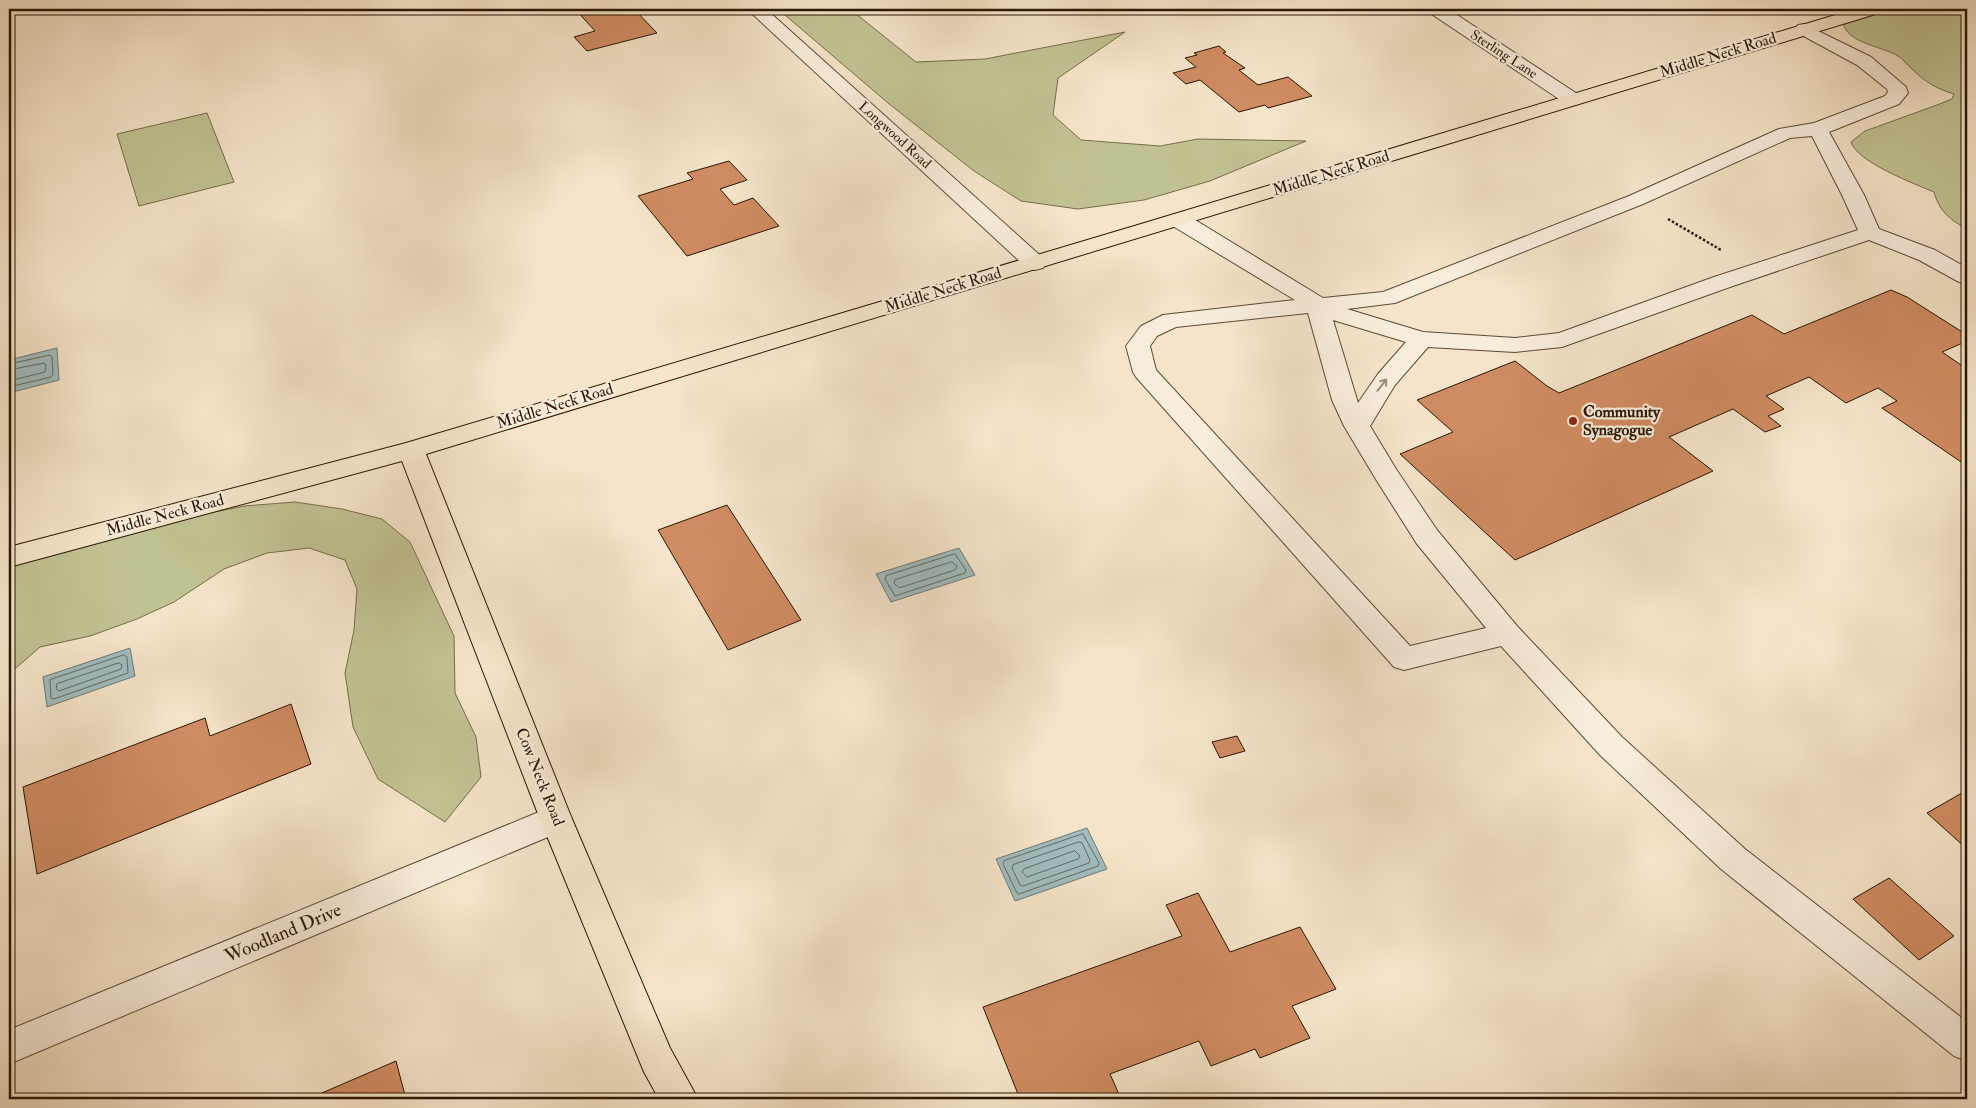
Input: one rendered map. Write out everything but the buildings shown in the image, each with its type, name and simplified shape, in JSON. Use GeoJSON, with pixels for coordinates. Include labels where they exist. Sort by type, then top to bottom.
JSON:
{"type":"FeatureCollection","features":[{"type":"Feature","properties":{"kind":"main road","name":"Middle Neck Road"},"geometry":{"type":"LineString","coordinates":[[9,556],[411,450],[1179,220],[1873,9]]}},
{"type":"Feature","properties":{"kind":"main road","name":"Cow Neck Road"},"geometry":{"type":"LineString","coordinates":[[411,450],[556,820],[657,1060],[679,1099]]}},
{"type":"Feature","properties":{"kind":"street","name":"Longwood Road"},"geometry":{"type":"LineString","coordinates":[[756,9],[1035,262]]}},
{"type":"Feature","properties":{"kind":"street","name":"Sterling Lane"},"geometry":{"type":"LineString","coordinates":[[1436,9],[1572,99]]}},
{"type":"Feature","properties":{"kind":"street"},"geometry":{"type":"LineString","coordinates":[[1507,634],[1404,659],[1145,372],[1138,346],[1149,331],[1171,320],[1387,298],[1636,200],[1786,133],[1818,129],[1877,107],[1892,100],[1898,93],[1896,86],[1890,80],[1864,61],[1804,29]]}},
{"type":"Feature","properties":{"kind":"street"},"geometry":{"type":"LineString","coordinates":[[1818,129],[1853,195],[1870,233]]}},
{"type":"Feature","properties":{"kind":"street"},"geometry":{"type":"LineString","coordinates":[[1179,220],[1317,304],[1349,318],[1422,338],[1515,345],[1562,340],[1722,282],[1870,233],[1927,255],[1967,277]]}},
{"type":"Feature","properties":{"kind":"street"},"geometry":{"type":"LineString","coordinates":[[1317,304],[1344,400],[1357,426],[1427,537],[1507,634],[1611,746],[1733,859],[1967,1044]]}},
{"type":"Feature","properties":{"kind":"street"},"geometry":{"type":"LineString","coordinates":[[1357,426],[1370,401],[1393,370],[1422,338]]}},
{"type":"Feature","properties":{"kind":"street","name":"Woodland Drive"},"geometry":{"type":"LineString","coordinates":[[9,1047],[556,820]]}},
{"type":"Feature","properties":{"kind":"path"},"geometry":{"type":"LineString","coordinates":[[1636,200],[1723,251]]}},
{"type":"Feature","properties":{"kind":"green space"},"geometry":{"type":"Polygon","coordinates":[[[778,9],[850,9],[916,62],[985,59],[1125,32],[1058,78],[1053,115],[1081,140],[1160,146],[1198,139],[1306,141],[1210,181],[1144,200],[1078,209],[1021,201],[974,171],[888,103],[778,9]]]}},
{"type":"Feature","properties":{"kind":"green space"},"geometry":{"type":"Polygon","coordinates":[[[1873,9],[1967,9],[1967,229],[1955,222],[1942,210],[1934,192],[1888,172],[1864,157],[1851,142],[1865,131],[1952,99],[1954,94],[1927,81],[1898,56],[1854,38],[1848,32],[1844,25],[1844,17],[1873,9]]]}},
{"type":"Feature","properties":{"kind":"green space"},"geometry":{"type":"Polygon","coordinates":[[[207,113],[234,182],[139,206],[117,134],[207,113]]]}},
{"type":"Feature","properties":{"kind":"green space"},"geometry":{"type":"Polygon","coordinates":[[[295,502],[342,509],[382,519],[410,542],[454,636],[455,693],[476,737],[481,777],[445,822],[378,779],[353,727],[345,673],[354,630],[357,589],[345,560],[309,548],[267,553],[224,569],[174,602],[137,619],[90,636],[40,647],[9,674],[9,567],[164,522],[244,506],[295,502]]]}},
{"type":"Feature","properties":{"kind":"water"},"geometry":{"type":"Polygon","coordinates":[[[57,348],[59,380],[9,393],[9,360],[57,348]]]}},
{"type":"Feature","properties":{"kind":"water"},"geometry":{"type":"Polygon","coordinates":[[[959,548],[975,575],[891,602],[876,574],[959,548]]]}},
{"type":"Feature","properties":{"kind":"water"},"geometry":{"type":"Polygon","coordinates":[[[130,648],[135,676],[47,707],[43,677],[130,648]]]}},
{"type":"Feature","properties":{"kind":"water"},"geometry":{"type":"Polygon","coordinates":[[[1087,828],[1107,869],[1015,901],[996,859],[1087,828]]]}},
{"type":"Feature","properties":{"kind":"place","name":"Community Synagogue"},"geometry":{"type":"Point","coordinates":[1573,421]}}]}
